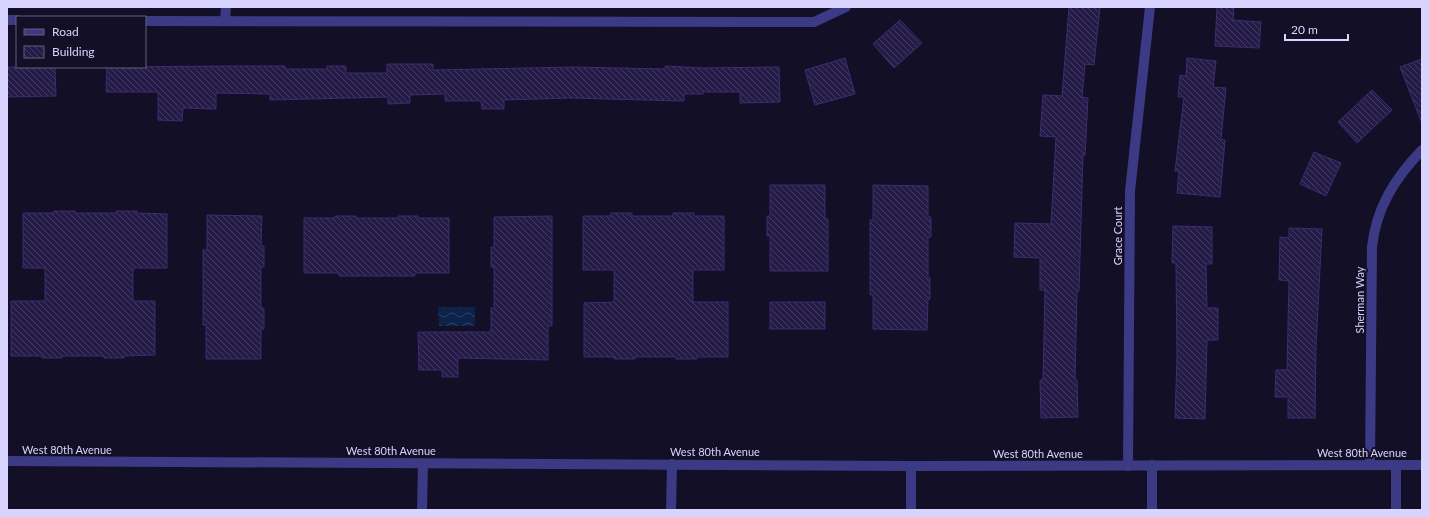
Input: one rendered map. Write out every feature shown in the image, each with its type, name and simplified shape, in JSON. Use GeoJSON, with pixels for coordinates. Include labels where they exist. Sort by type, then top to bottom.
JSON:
{"type":"FeatureCollection","features":[{"type":"Feature","properties":{"kind":"street"},"geometry":{"type":"LineString","coordinates":[[225,21],[226,7]]}},
{"type":"Feature","properties":{"kind":"street"},"geometry":{"type":"LineString","coordinates":[[146,21],[814,22],[846,7]]}},
{"type":"Feature","properties":{"kind":"street","name":"Grace Court"},"geometry":{"type":"LineString","coordinates":[[1128,466],[1130,191],[1150,7]]}},
{"type":"Feature","properties":{"kind":"street","name":"Sherman Way"},"geometry":{"type":"LineString","coordinates":[[1370,465],[1372,247],[1374,228],[1379,211],[1390,188],[1405,168],[1422,150]]}},
{"type":"Feature","properties":{"kind":"street","name":"West 80th Avenue"},"geometry":{"type":"LineString","coordinates":[[7,461],[911,466],[1422,465]]}},
{"type":"Feature","properties":{"kind":"street"},"geometry":{"type":"LineString","coordinates":[[422,464],[422,510]]}},
{"type":"Feature","properties":{"kind":"street"},"geometry":{"type":"LineString","coordinates":[[671,510],[672,464]]}},
{"type":"Feature","properties":{"kind":"street"},"geometry":{"type":"LineString","coordinates":[[1152,465],[1152,510]]}},
{"type":"Feature","properties":{"kind":"street"},"geometry":{"type":"LineString","coordinates":[[1396,465],[1396,510]]}},
{"type":"Feature","properties":{"kind":"street"},"geometry":{"type":"LineString","coordinates":[[911,466],[911,510]]}},
{"type":"Feature","properties":{"kind":"water"},"geometry":{"type":"Polygon","coordinates":[[[438,307],[475,307],[475,326],[439,326],[438,307]]]}},
{"type":"Feature","properties":{"kind":"building"},"geometry":{"type":"Polygon","coordinates":[[[1069,7],[1100,7],[1094,65],[1085,64],[1082,97],[1088,98],[1085,155],[1083,155],[1079,291],[1077,291],[1075,380],[1077,380],[1078,417],[1041,418],[1040,380],[1043,380],[1045,290],[1040,290],[1040,258],[1014,257],[1015,223],[1051,224],[1056,137],[1040,136],[1043,95],[1062,96],[1069,7]]]}},
{"type":"Feature","properties":{"kind":"building"},"geometry":{"type":"Polygon","coordinates":[[[1217,7],[1234,7],[1233,20],[1261,22],[1259,48],[1215,46],[1217,7]]]}},
{"type":"Feature","properties":{"kind":"building"},"geometry":{"type":"Polygon","coordinates":[[[900,20],[922,43],[894,68],[873,44],[900,20]]]}},
{"type":"Feature","properties":{"kind":"building"},"geometry":{"type":"Polygon","coordinates":[[[845,58],[855,94],[815,105],[805,70],[845,58]]]}},
{"type":"Feature","properties":{"kind":"building"},"geometry":{"type":"Polygon","coordinates":[[[1187,58],[1216,61],[1213,87],[1226,88],[1221,139],[1225,140],[1220,197],[1177,193],[1179,171],[1175,171],[1184,97],[1178,97],[1180,75],[1186,76],[1187,58]]]}},
{"type":"Feature","properties":{"kind":"building"},"geometry":{"type":"Polygon","coordinates":[[[1422,59],[1422,121],[1421,121],[1400,67],[1422,59]]]}},
{"type":"Feature","properties":{"kind":"building"},"geometry":{"type":"Polygon","coordinates":[[[387,64],[433,64],[433,70],[573,67],[665,69],[665,66],[703,68],[779,67],[780,102],[740,103],[740,92],[703,92],[703,94],[684,94],[684,101],[570,98],[504,100],[504,109],[482,109],[481,101],[445,101],[445,94],[410,95],[410,103],[388,104],[388,97],[270,100],[270,94],[216,93],[216,109],[183,108],[182,121],[158,120],[158,92],[106,92],[107,68],[285,66],[285,69],[327,69],[327,66],[346,66],[346,73],[387,73],[387,64]]]}},
{"type":"Feature","properties":{"kind":"building"},"geometry":{"type":"Polygon","coordinates":[[[7,67],[55,68],[56,96],[7,97],[7,67]]]}},
{"type":"Feature","properties":{"kind":"building"},"geometry":{"type":"Polygon","coordinates":[[[1372,90],[1392,110],[1357,143],[1338,122],[1372,90]]]}},
{"type":"Feature","properties":{"kind":"building"},"geometry":{"type":"Polygon","coordinates":[[[1314,152],[1341,163],[1326,196],[1300,184],[1314,152]]]}},
{"type":"Feature","properties":{"kind":"building"},"geometry":{"type":"Polygon","coordinates":[[[770,185],[825,185],[825,219],[828,219],[828,271],[770,271],[770,236],[767,236],[767,216],[770,216],[770,185]]]}},
{"type":"Feature","properties":{"kind":"building"},"geometry":{"type":"Polygon","coordinates":[[[873,185],[928,186],[928,217],[931,217],[931,237],[928,237],[928,278],[930,278],[930,299],[928,299],[927,330],[873,329],[873,295],[870,295],[870,220],[873,220],[873,185]]]}},
{"type":"Feature","properties":{"kind":"building"},"geometry":{"type":"Polygon","coordinates":[[[54,211],[75,211],[75,213],[116,213],[116,211],[137,211],[137,213],[167,214],[167,268],[133,268],[133,301],[155,301],[155,355],[124,356],[124,358],[104,358],[104,356],[62,356],[62,358],[42,358],[42,356],[11,356],[11,301],[45,301],[45,268],[23,268],[23,213],[54,213],[54,211]]]}},
{"type":"Feature","properties":{"kind":"building"},"geometry":{"type":"Polygon","coordinates":[[[611,213],[632,213],[632,216],[673,216],[673,213],[694,213],[694,216],[724,216],[724,270],[693,270],[693,302],[728,302],[728,357],[676,359],[676,357],[635,357],[635,359],[614,359],[614,357],[584,357],[584,303],[614,302],[614,270],[583,270],[583,216],[611,216],[611,213]]]}},
{"type":"Feature","properties":{"kind":"building"},"geometry":{"type":"Polygon","coordinates":[[[207,215],[262,216],[261,246],[264,246],[264,267],[261,267],[261,308],[264,308],[264,329],[261,329],[261,359],[206,359],[206,325],[203,325],[203,250],[207,250],[207,215]]]}},
{"type":"Feature","properties":{"kind":"building"},"geometry":{"type":"Polygon","coordinates":[[[335,216],[356,216],[356,218],[398,218],[398,216],[418,216],[418,218],[449,218],[449,273],[415,273],[415,276],[339,276],[339,273],[304,273],[304,218],[335,218],[335,216]]]}},
{"type":"Feature","properties":{"kind":"building"},"geometry":{"type":"Polygon","coordinates":[[[552,216],[552,326],[548,326],[548,360],[458,358],[458,377],[442,377],[442,370],[419,370],[418,332],[491,332],[491,308],[494,308],[494,267],[491,267],[491,247],[494,247],[494,217],[552,216]]]}},
{"type":"Feature","properties":{"kind":"building"},"geometry":{"type":"Polygon","coordinates":[[[1173,226],[1212,227],[1212,264],[1206,264],[1207,308],[1218,308],[1218,340],[1207,340],[1205,419],[1175,418],[1177,357],[1176,263],[1172,263],[1173,226]]]}},
{"type":"Feature","properties":{"kind":"building"},"geometry":{"type":"Polygon","coordinates":[[[1289,228],[1322,229],[1316,347],[1315,418],[1288,418],[1288,397],[1275,397],[1276,370],[1287,370],[1289,281],[1279,280],[1280,237],[1289,238],[1289,228]]]}},
{"type":"Feature","properties":{"kind":"building"},"geometry":{"type":"Polygon","coordinates":[[[770,302],[825,302],[825,329],[770,329],[770,302]]]}}]}
